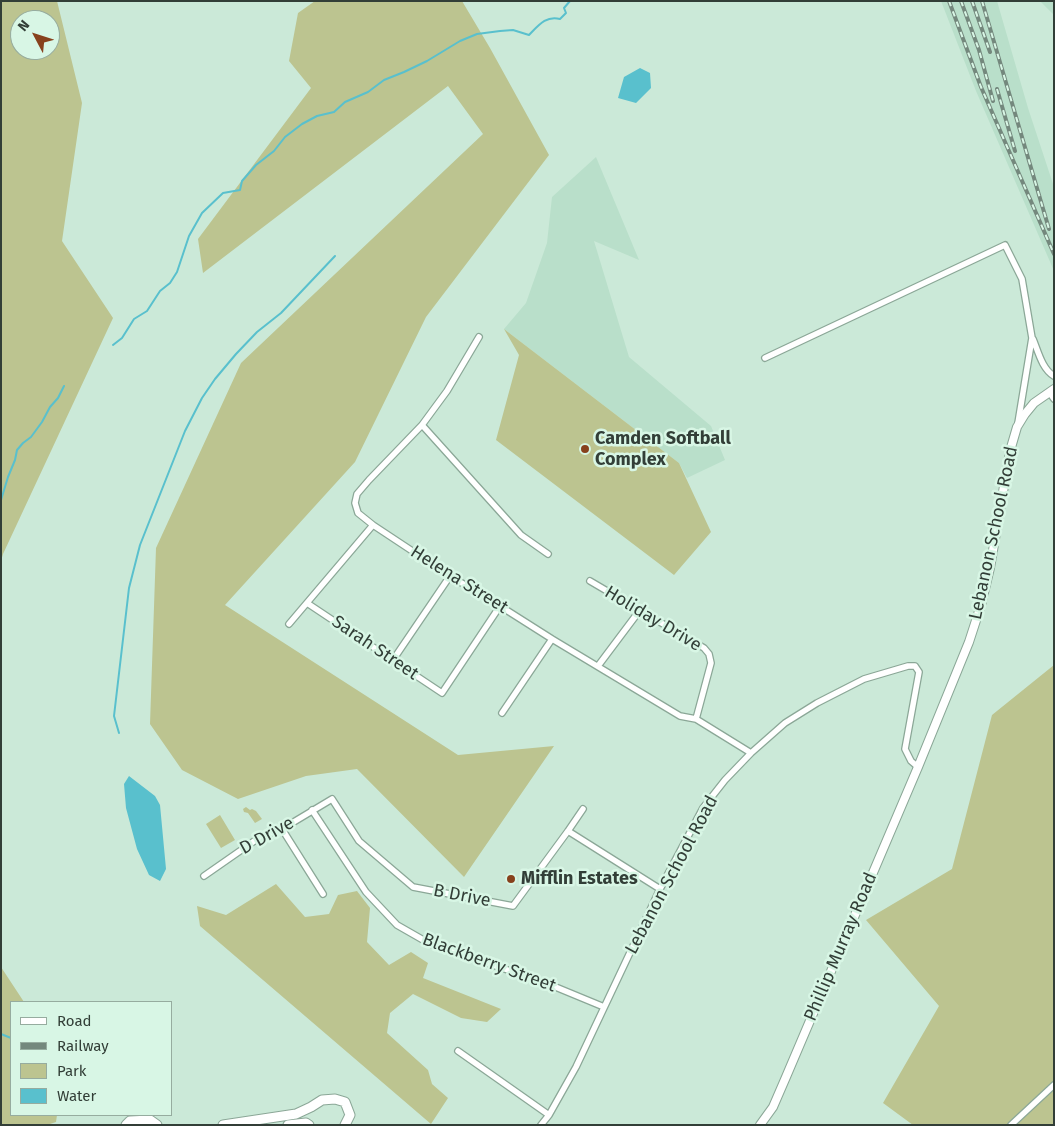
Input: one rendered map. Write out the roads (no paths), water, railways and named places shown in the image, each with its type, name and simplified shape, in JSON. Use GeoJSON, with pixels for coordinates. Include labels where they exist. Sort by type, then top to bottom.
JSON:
{"type":"FeatureCollection","features":[{"type":"Feature","properties":{"kind":"main road"},"geometry":{"type":"LineString","coordinates":[[223,1125],[296,1114],[322,1100],[335,1099],[345,1102],[350,1115],[345,1125]]}},
{"type":"Feature","properties":{"kind":"main road"},"geometry":{"type":"LineString","coordinates":[[126,1125],[130,1121],[150,1120],[157,1125]]}},
{"type":"Feature","properties":{"kind":"main road"},"geometry":{"type":"LineString","coordinates":[[288,1125],[306,1123],[309,1125]]}},
{"type":"Feature","properties":{"kind":"street"},"geometry":{"type":"LineString","coordinates":[[765,358],[1005,245],[1022,279],[1032,338],[1044,365],[1050,374],[1054,376]]}},
{"type":"Feature","properties":{"kind":"street","name":"Helena Street"},"geometry":{"type":"LineString","coordinates":[[479,337],[447,391],[422,425],[357,494],[355,503],[358,513],[450,576],[552,639],[680,716],[696,719],[751,753]]}},
{"type":"Feature","properties":{"kind":"street"},"geometry":{"type":"LineString","coordinates":[[1017,427],[1032,338]]}},
{"type":"Feature","properties":{"kind":"street"},"geometry":{"type":"LineString","coordinates":[[1052,390],[1054,399]]}},
{"type":"Feature","properties":{"kind":"street","name":"Lebanon School Road"},"geometry":{"type":"LineString","coordinates":[[541,1125],[549,1115],[576,1067],[660,889],[703,808],[725,780],[751,753],[785,724],[817,703],[864,680],[908,666],[915,666],[918,672],[904,749],[910,761],[918,767],[969,642],[981,606],[990,568],[1010,452],[1017,427],[1034,403],[1052,390]]}},
{"type":"Feature","properties":{"kind":"street"},"geometry":{"type":"LineString","coordinates":[[422,425],[521,535],[548,554]]}},
{"type":"Feature","properties":{"kind":"street"},"geometry":{"type":"LineString","coordinates":[[289,624],[373,525]]}},
{"type":"Feature","properties":{"kind":"street"},"geometry":{"type":"LineString","coordinates":[[392,660],[450,576]]}},
{"type":"Feature","properties":{"kind":"street","name":"Holiday Drive"},"geometry":{"type":"LineString","coordinates":[[590,581],[704,648],[709,654],[711,663],[696,719]]}},
{"type":"Feature","properties":{"kind":"street","name":"Sarah Street"},"geometry":{"type":"LineString","coordinates":[[307,603],[442,694],[500,606]]}},
{"type":"Feature","properties":{"kind":"street"},"geometry":{"type":"LineString","coordinates":[[598,666],[640,610]]}},
{"type":"Feature","properties":{"kind":"street"},"geometry":{"type":"LineString","coordinates":[[502,713],[552,639]]}},
{"type":"Feature","properties":{"kind":"street","name":"Phillip Murray Road"},"geometry":{"type":"LineString","coordinates":[[760,1125],[773,1107],[918,767]]}},
{"type":"Feature","properties":{"kind":"street","name":"D Drive"},"geometry":{"type":"LineString","coordinates":[[204,876],[260,837],[282,829],[332,799]]}},
{"type":"Feature","properties":{"kind":"street","name":"B Drive"},"geometry":{"type":"LineString","coordinates":[[332,799],[359,841],[413,887],[513,906],[583,808]]}},
{"type":"Feature","properties":{"kind":"street","name":"Blackberry Street"},"geometry":{"type":"LineString","coordinates":[[312,810],[366,892],[397,924],[432,945],[540,981],[604,1007]]}},
{"type":"Feature","properties":{"kind":"street"},"geometry":{"type":"LineString","coordinates":[[282,829],[323,894]]}},
{"type":"Feature","properties":{"kind":"street"},"geometry":{"type":"LineString","coordinates":[[568,831],[660,889]]}},
{"type":"Feature","properties":{"kind":"street"},"geometry":{"type":"LineString","coordinates":[[458,1051],[549,1115]]}},
{"type":"Feature","properties":{"kind":"street"},"geometry":{"type":"LineString","coordinates":[[1011,1125],[1054,1085]]}},
{"type":"Feature","properties":{"kind":"water"},"geometry":{"type":"Polygon","coordinates":[[[640,68],[650,73],[651,88],[636,103],[618,98],[624,77],[640,68]]]}},
{"type":"Feature","properties":{"kind":"water"},"geometry":{"type":"Polygon","coordinates":[[[129,776],[155,796],[160,805],[166,869],[160,881],[149,875],[137,849],[126,808],[124,784],[129,776]]]}},
{"type":"Feature","properties":{"kind":"waterway"},"geometry":{"type":"LineString","coordinates":[[113,345],[122,338],[134,319],[147,311],[160,291],[170,283],[177,272],[189,236],[202,213],[223,193],[240,190],[242,181],[256,165],[274,151],[285,137],[302,124],[317,116],[334,112],[345,102],[368,92],[384,80],[427,61],[460,41],[477,34],[513,30],[529,35],[546,20],[560,19],[566,13],[564,8],[570,1]]}},
{"type":"Feature","properties":{"kind":"waterway"},"geometry":{"type":"LineString","coordinates":[[119,733],[114,716],[129,588],[140,545],[185,431],[202,398],[236,354],[257,332],[281,313],[335,256]]}},
{"type":"Feature","properties":{"kind":"waterway"},"geometry":{"type":"LineString","coordinates":[[1,500],[17,450],[31,437],[64,386]]}},
{"type":"Feature","properties":{"kind":"waterway"},"geometry":{"type":"LineString","coordinates":[[1,1034],[10,1038]]}},
{"type":"Feature","properties":{"kind":"railway"},"geometry":{"type":"LineString","coordinates":[[949,1],[981,87],[1054,254]]}},
{"type":"Feature","properties":{"kind":"railway"},"geometry":{"type":"LineString","coordinates":[[961,1],[979,50],[993,101]]}},
{"type":"Feature","properties":{"kind":"railway"},"geometry":{"type":"LineString","coordinates":[[972,1],[990,52]]}},
{"type":"Feature","properties":{"kind":"railway"},"geometry":{"type":"LineString","coordinates":[[982,1],[1049,229]]}},
{"type":"Feature","properties":{"kind":"railway"},"geometry":{"type":"LineString","coordinates":[[997,89],[1015,151]]}},
{"type":"Feature","properties":{"kind":"place","name":"Camden Softball Complex"},"geometry":{"type":"Point","coordinates":[585,449]}},
{"type":"Feature","properties":{"kind":"place","name":"Mifflin Estates"},"geometry":{"type":"Point","coordinates":[511,879]}}]}
